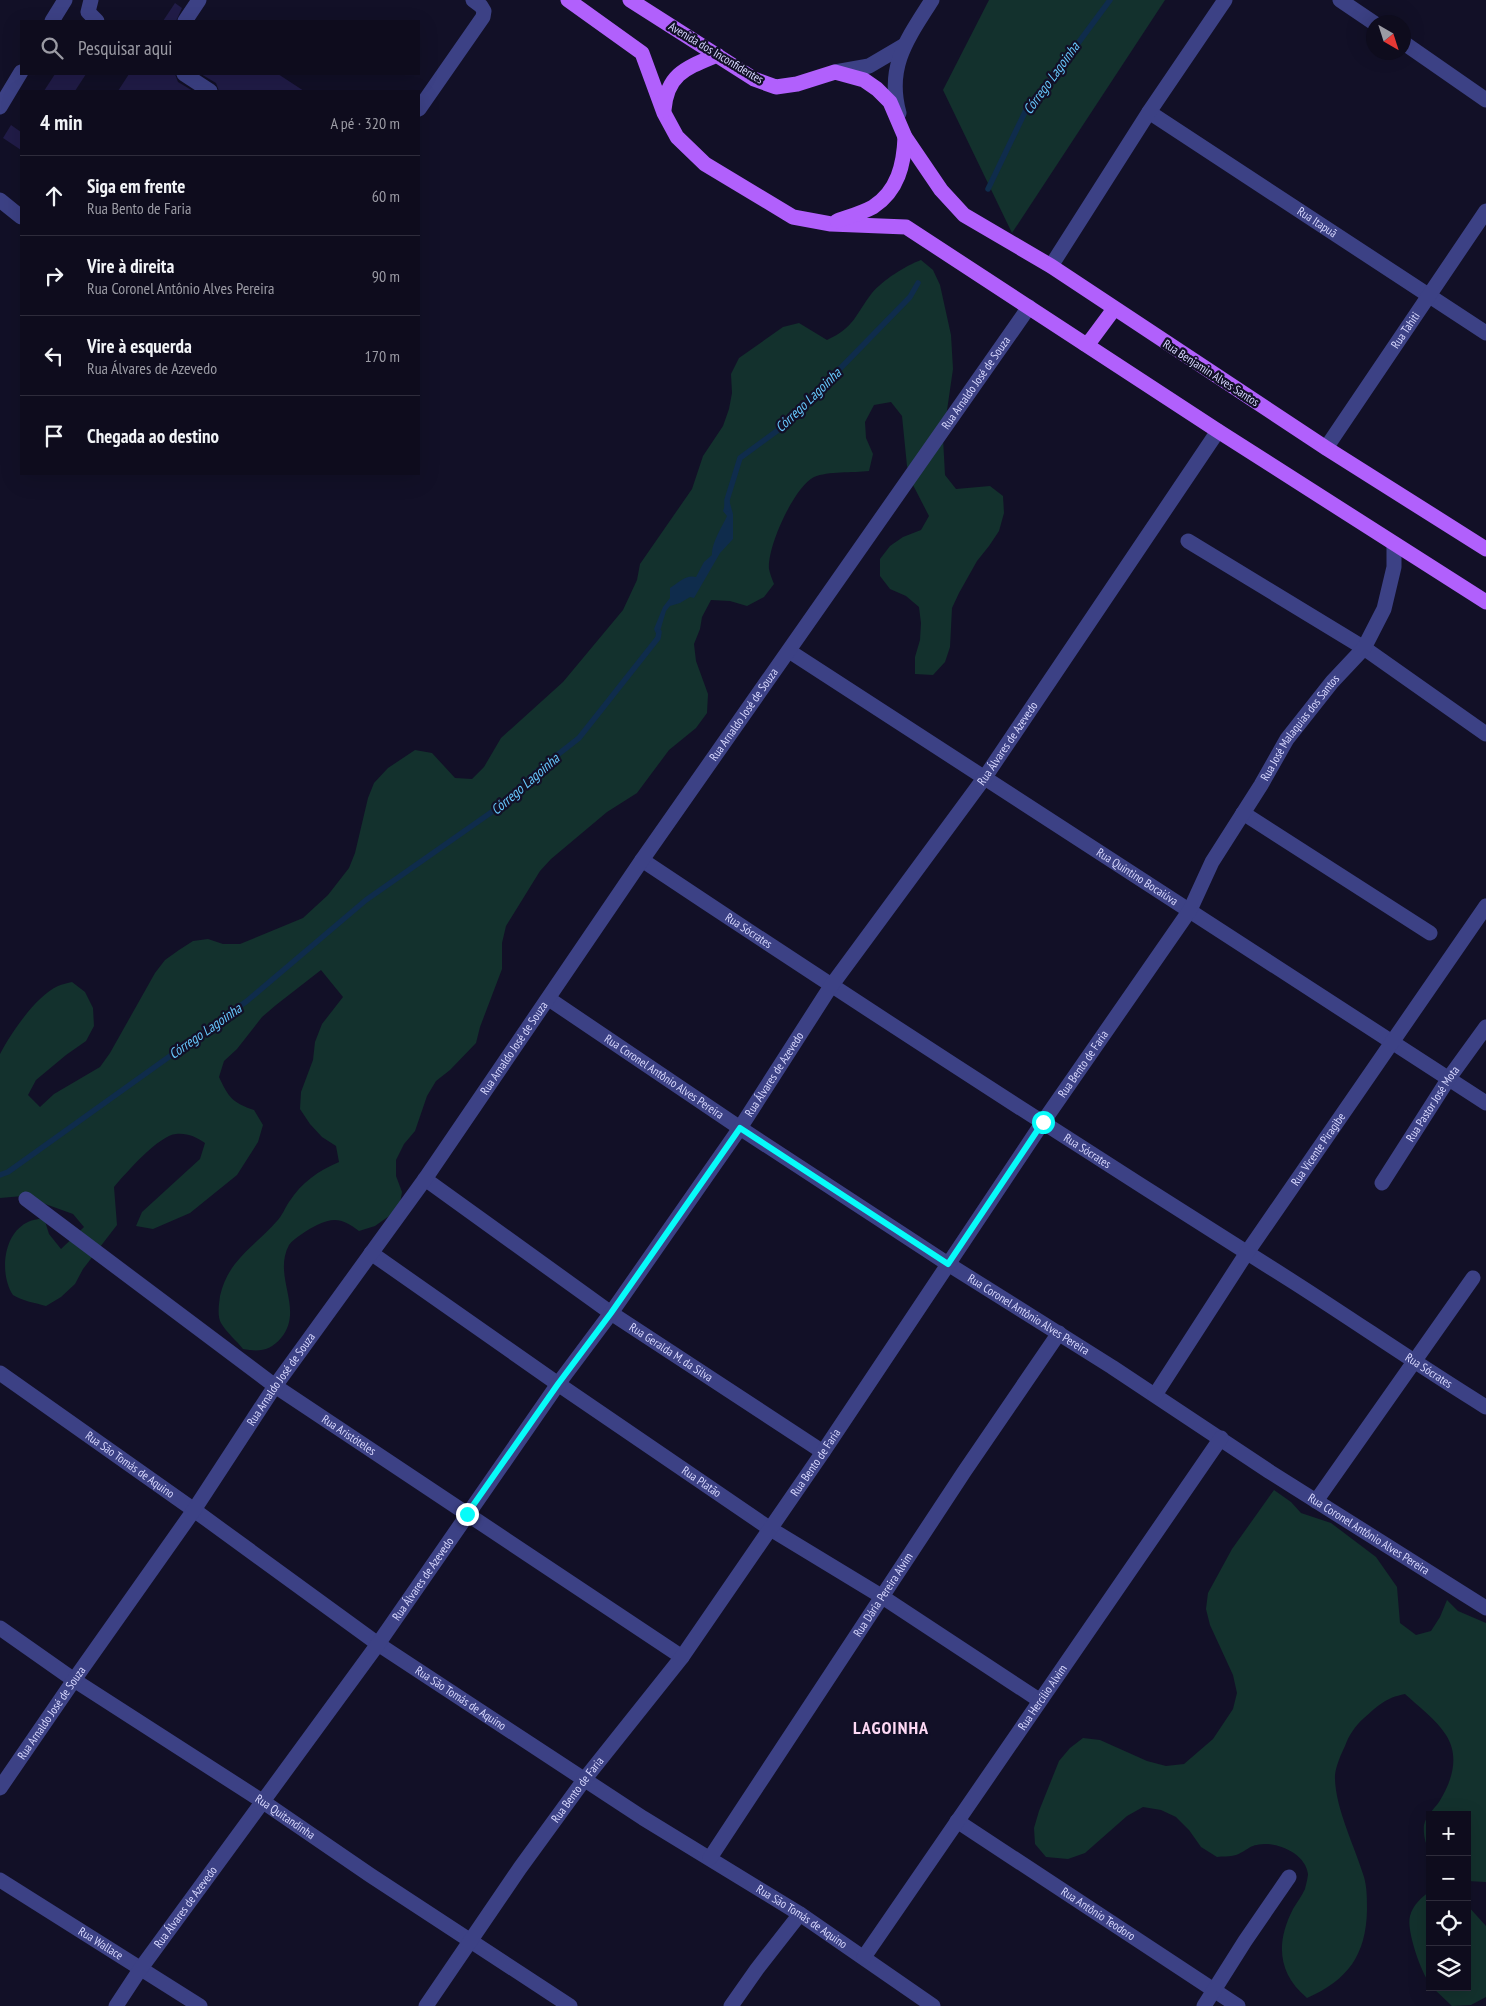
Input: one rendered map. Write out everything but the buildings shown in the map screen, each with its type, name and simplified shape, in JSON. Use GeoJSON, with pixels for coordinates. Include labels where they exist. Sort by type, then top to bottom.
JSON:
{"type":"FeatureCollection","features":[{"type":"Feature","properties":{"kind":"main road"},"geometry":{"type":"LineString","coordinates":[[568,0],[642,53],[664,113],[677,137],[705,164],[793,217],[831,224],[906,227],[1218,431],[1486,602]]}},
{"type":"Feature","properties":{"kind":"main road","name":"Avenida dos Inconfidentes"},"geometry":{"type":"LineString","coordinates":[[630,0],[754,79],[776,87],[796,84],[835,72]]}},
{"type":"Feature","properties":{"kind":"main road"},"geometry":{"type":"LineString","coordinates":[[664,113],[666,95],[671,84],[683,70],[717,55]]}},
{"type":"Feature","properties":{"kind":"main road"},"geometry":{"type":"LineString","coordinates":[[831,224],[873,206],[894,187],[904,159],[905,137],[890,102],[877,89],[864,80],[835,72]]}},
{"type":"Feature","properties":{"kind":"main road","name":"Rua Benjamin Alves Santos"},"geometry":{"type":"LineString","coordinates":[[905,137],[941,190],[964,215],[1050,266],[1326,448],[1486,549]]}},
{"type":"Feature","properties":{"kind":"main road"},"geometry":{"type":"LineString","coordinates":[[1085,344],[1092,340],[1114,309]]}},
{"type":"Feature","properties":{"kind":"street"},"geometry":{"type":"LineString","coordinates":[[53,20],[65,0]]}},
{"type":"Feature","properties":{"kind":"street"},"geometry":{"type":"LineString","coordinates":[[91,0],[88,12],[96,20]]}},
{"type":"Feature","properties":{"kind":"street"},"geometry":{"type":"LineString","coordinates":[[186,20],[199,0]]}},
{"type":"Feature","properties":{"kind":"street"},"geometry":{"type":"LineString","coordinates":[[420,108],[483,17],[484,11],[482,6],[472,0]]}},
{"type":"Feature","properties":{"kind":"street"},"geometry":{"type":"LineString","coordinates":[[905,137],[894,96],[895,71],[904,46],[932,0]]}},
{"type":"Feature","properties":{"kind":"street"},"geometry":{"type":"LineString","coordinates":[[1050,266],[1149,112],[1225,0]]}},
{"type":"Feature","properties":{"kind":"street"},"geometry":{"type":"LineString","coordinates":[[1340,0],[1366,18]]}},
{"type":"Feature","properties":{"kind":"street","name":"Avenida dos Inconfidentes"},"geometry":{"type":"LineString","coordinates":[[835,72],[869,66],[904,46]]}},
{"type":"Feature","properties":{"kind":"street"},"geometry":{"type":"LineString","coordinates":[[1411,48],[1486,100]]}},
{"type":"Feature","properties":{"kind":"street"},"geometry":{"type":"LineString","coordinates":[[0,107],[20,74]]}},
{"type":"Feature","properties":{"kind":"street"},"geometry":{"type":"LineString","coordinates":[[186,75],[208,90]]}},
{"type":"Feature","properties":{"kind":"street","name":"Rua Itapuã"},"geometry":{"type":"LineString","coordinates":[[1149,112],[1486,333]]}},
{"type":"Feature","properties":{"kind":"street"},"geometry":{"type":"LineString","coordinates":[[0,200],[20,217]]}},
{"type":"Feature","properties":{"kind":"street","name":"Rua Tahiti"},"geometry":{"type":"LineString","coordinates":[[1326,448],[1486,211]]}},
{"type":"Feature","properties":{"kind":"street","name":"Rua Arnaldo José de Souza"},"geometry":{"type":"LineString","coordinates":[[0,1788],[194,1510],[275,1386],[425,1179],[642,860],[1029,307]]}},
{"type":"Feature","properties":{"kind":"street","name":"Rua Álvares de Azevedo"},"geometry":{"type":"LineString","coordinates":[[116,2006],[141,1968],[378,1644],[558,1384],[611,1313],[740,1128],[831,986],[985,777],[1218,431]]}},
{"type":"Feature","properties":{"kind":"street"},"geometry":{"type":"LineString","coordinates":[[1188,541],[1364,648],[1486,734]]}},
{"type":"Feature","properties":{"kind":"street","name":"Rua José Malaquias dos Santos"},"geometry":{"type":"LineString","coordinates":[[1190,910],[1212,862],[1287,739],[1332,682],[1364,648],[1384,609],[1394,567],[1394,544]]}},
{"type":"Feature","properties":{"kind":"street","name":"Rua Quintino Bocaiúva"},"geometry":{"type":"LineString","coordinates":[[789,650],[1190,910],[1280,971],[1392,1040],[1486,1103]]}},
{"type":"Feature","properties":{"kind":"street"},"geometry":{"type":"LineString","coordinates":[[1243,813],[1430,933]]}},
{"type":"Feature","properties":{"kind":"street","name":"Rua Sócrates"},"geometry":{"type":"LineString","coordinates":[[642,860],[831,986],[1246,1254],[1296,1284],[1414,1363],[1486,1407]]}},
{"type":"Feature","properties":{"kind":"street","name":"Rua Vicente Piragibe"},"geometry":{"type":"LineString","coordinates":[[1155,1395],[1246,1254],[1486,906]]}},
{"type":"Feature","properties":{"kind":"street","name":"Rua Bento de Faria"},"geometry":{"type":"LineString","coordinates":[[426,2006],[470,1940],[584,1780],[682,1657],[823,1452],[1043,1122],[1190,910]]}},
{"type":"Feature","properties":{"kind":"street","name":"Rua Coronel Antônio Alves Pereira"},"geometry":{"type":"LineString","coordinates":[[549,999],[740,1128],[948,1264],[1155,1395],[1316,1501],[1486,1607]]}},
{"type":"Feature","properties":{"kind":"street","name":"Rua Pastor José Mota"},"geometry":{"type":"LineString","coordinates":[[1382,1184],[1449,1078],[1486,1027]]}},
{"type":"Feature","properties":{"kind":"street","name":"Rua Geralda M. da Silva"},"geometry":{"type":"LineString","coordinates":[[425,1179],[611,1313],[823,1452]]}},
{"type":"Feature","properties":{"kind":"street","name":"Rua Aristóteles"},"geometry":{"type":"LineString","coordinates":[[26,1199],[275,1386],[682,1657]]}},
{"type":"Feature","properties":{"kind":"street","name":"Rua Platão"},"geometry":{"type":"LineString","coordinates":[[371,1252],[558,1384],[769,1528],[881,1596],[1040,1700]]}},
{"type":"Feature","properties":{"kind":"street"},"geometry":{"type":"LineString","coordinates":[[1316,1501],[1473,1278]]}},
{"type":"Feature","properties":{"kind":"street","name":"Rua Dária Pereira Alvim"},"geometry":{"type":"LineString","coordinates":[[710,1858],[881,1596],[1058,1333]]}},
{"type":"Feature","properties":{"kind":"street","name":"Rua São Tomás de Aquino"},"geometry":{"type":"LineString","coordinates":[[0,1373],[194,1510],[378,1644],[584,1780],[800,1914],[932,2006]]}},
{"type":"Feature","properties":{"kind":"street","name":"Rua Hercílio Alvim"},"geometry":{"type":"LineString","coordinates":[[864,1957],[1220,1438]]}},
{"type":"Feature","properties":{"kind":"street","name":"Rua Quitandinha"},"geometry":{"type":"LineString","coordinates":[[0,1628],[74,1680],[262,1801],[370,1875],[570,2006]]}},
{"type":"Feature","properties":{"kind":"street","name":"Rua Antônio Teodoro"},"geometry":{"type":"LineString","coordinates":[[957,1822],[1238,2006]]}},
{"type":"Feature","properties":{"kind":"street"},"geometry":{"type":"LineString","coordinates":[[1204,2006],[1245,1941],[1289,1877]]}},
{"type":"Feature","properties":{"kind":"street","name":"Rua Wallace"},"geometry":{"type":"LineString","coordinates":[[0,1880],[200,2006]]}},
{"type":"Feature","properties":{"kind":"street"},"geometry":{"type":"LineString","coordinates":[[731,2006],[800,1914]]}},
{"type":"Feature","properties":{"kind":"green space"},"geometry":{"type":"Polygon","coordinates":[[[989,0],[1165,0],[1012,233],[943,90],[989,0]]]}},
{"type":"Feature","properties":{"kind":"green space"},"geometry":{"type":"Polygon","coordinates":[[[921,260],[933,270],[940,285],[951,335],[953,369],[943,438],[945,475],[956,489],[990,486],[1003,496],[1004,513],[999,531],[977,561],[952,608],[950,647],[945,662],[933,675],[915,674],[915,657],[920,640],[921,623],[919,607],[906,596],[890,589],[880,576],[880,559],[890,546],[903,537],[921,530],[929,516],[913,485],[907,466],[902,416],[891,402],[874,405],[865,422],[866,438],[873,454],[869,471],[820,475],[806,483],[790,505],[777,533],[772,547],[769,569],[774,584],[764,597],[747,606],[730,601],[711,600],[702,617],[694,644],[696,661],[708,694],[707,713],[696,728],[669,750],[637,793],[607,812],[551,859],[540,871],[506,926],[502,943],[502,969],[480,1027],[476,1043],[450,1070],[436,1081],[427,1096],[415,1131],[404,1144],[396,1160],[396,1176],[402,1192],[399,1209],[375,1226],[359,1231],[340,1220],[324,1222],[294,1239],[289,1245],[284,1269],[290,1304],[290,1316],[288,1327],[281,1338],[273,1346],[264,1350],[243,1349],[221,1323],[219,1303],[224,1284],[235,1263],[279,1219],[294,1195],[305,1183],[317,1173],[339,1162],[336,1146],[322,1137],[300,1109],[301,1092],[313,1060],[315,1042],[322,1024],[343,997],[321,970],[262,1017],[237,1049],[224,1061],[219,1077],[225,1090],[236,1102],[254,1110],[263,1125],[258,1142],[237,1175],[190,1213],[153,1229],[136,1226],[142,1212],[200,1159],[205,1143],[188,1135],[176,1134],[169,1136],[143,1156],[114,1187],[117,1225],[83,1269],[75,1284],[61,1297],[46,1306],[13,1295],[6,1278],[5,1267],[8,1246],[18,1229],[28,1222],[44,1218],[49,1234],[61,1249],[84,1227],[73,1214],[23,1196],[0,1198],[0,1054],[17,1026],[33,1006],[50,991],[60,985],[72,982],[85,992],[93,1008],[94,1026],[86,1041],[36,1080],[28,1095],[40,1107],[54,1094],[100,1067],[110,1053],[155,973],[165,960],[193,941],[208,939],[223,944],[240,944],[303,918],[328,895],[349,868],[355,853],[368,798],[374,783],[388,768],[415,750],[432,753],[455,778],[472,779],[484,767],[501,738],[563,682],[623,610],[637,580],[640,564],[692,489],[703,456],[723,426],[732,393],[731,374],[739,358],[783,327],[799,323],[827,340],[854,320],[872,293],[882,283],[901,270],[921,260]]]}},
{"type":"Feature","properties":{"kind":"green space"},"geometry":{"type":"Polygon","coordinates":[[[1274,1490],[1291,1502],[1301,1513],[1331,1523],[1376,1557],[1397,1587],[1400,1623],[1416,1635],[1431,1631],[1440,1617],[1447,1600],[1458,1611],[1486,1623],[1486,1882],[1471,1881],[1471,1811],[1432,1811],[1448,1786],[1453,1769],[1453,1752],[1446,1735],[1432,1718],[1405,1694],[1387,1700],[1364,1718],[1348,1738],[1340,1756],[1335,1775],[1341,1813],[1366,1885],[1367,1910],[1363,1940],[1352,1964],[1344,1974],[1334,1983],[1307,1998],[1290,1978],[1282,1956],[1282,1945],[1287,1921],[1305,1889],[1308,1875],[1299,1857],[1287,1849],[1261,1844],[1236,1855],[1217,1857],[1201,1847],[1189,1830],[1176,1817],[1161,1810],[1143,1807],[1127,1816],[1085,1853],[1068,1859],[1046,1857],[1035,1844],[1034,1828],[1059,1761],[1070,1748],[1083,1738],[1100,1740],[1147,1761],[1166,1766],[1184,1764],[1213,1739],[1233,1709],[1237,1693],[1233,1675],[1210,1625],[1206,1609],[1208,1593],[1232,1549],[1274,1490]]]}},
{"type":"Feature","properties":{"kind":"green space"},"geometry":{"type":"Polygon","coordinates":[[[1426,1819],[1426,1843],[1424,1833],[1426,1819]]]}},
{"type":"Feature","properties":{"kind":"green space"},"geometry":{"type":"Polygon","coordinates":[[[1426,1895],[1426,1978],[1415,1951],[1409,1922],[1411,1912],[1426,1895]]]}},
{"type":"Feature","properties":{"kind":"green space"},"geometry":{"type":"Polygon","coordinates":[[[1471,1909],[1486,1926],[1486,1997],[1471,2005],[1452,2006],[1436,1991],[1471,1991],[1471,1909]]]}},
{"type":"Feature","properties":{"kind":"water"},"geometry":{"type":"Polygon","coordinates":[[[728,496],[733,514],[733,539],[720,553],[694,598],[690,597],[670,606],[666,611],[658,638],[654,629],[663,607],[670,598],[670,588],[685,578],[696,577],[704,562],[712,555],[715,541],[727,516],[723,511],[728,496]]]}},
{"type":"Feature","properties":{"kind":"waterway","name":"Córrego Lagoinha"},"geometry":{"type":"LineString","coordinates":[[988,189],[1027,108],[1056,73],[1110,0]]}},
{"type":"Feature","properties":{"kind":"waterway","name":"Córrego Lagoinha"},"geometry":{"type":"LineString","coordinates":[[727,509],[727,500],[740,458],[785,425],[910,297],[918,283]]}},
{"type":"Feature","properties":{"kind":"waterway","name":"Córrego Lagoinha"},"geometry":{"type":"LineString","coordinates":[[0,1175],[8,1172],[247,1001],[366,900],[496,809],[542,767],[579,738],[658,638],[659,632]]}},
{"type":"Feature","properties":{"kind":"district","name":"LAGOINHA"},"geometry":{"type":"Point","coordinates":[891,1728]}},
{"type":"Feature","properties":{"kind":"route"},"geometry":{"type":"LineString","coordinates":[[467,1514],[558,1384],[611,1313],[740,1128],[948,1264],[1043,1122]]}}]}
